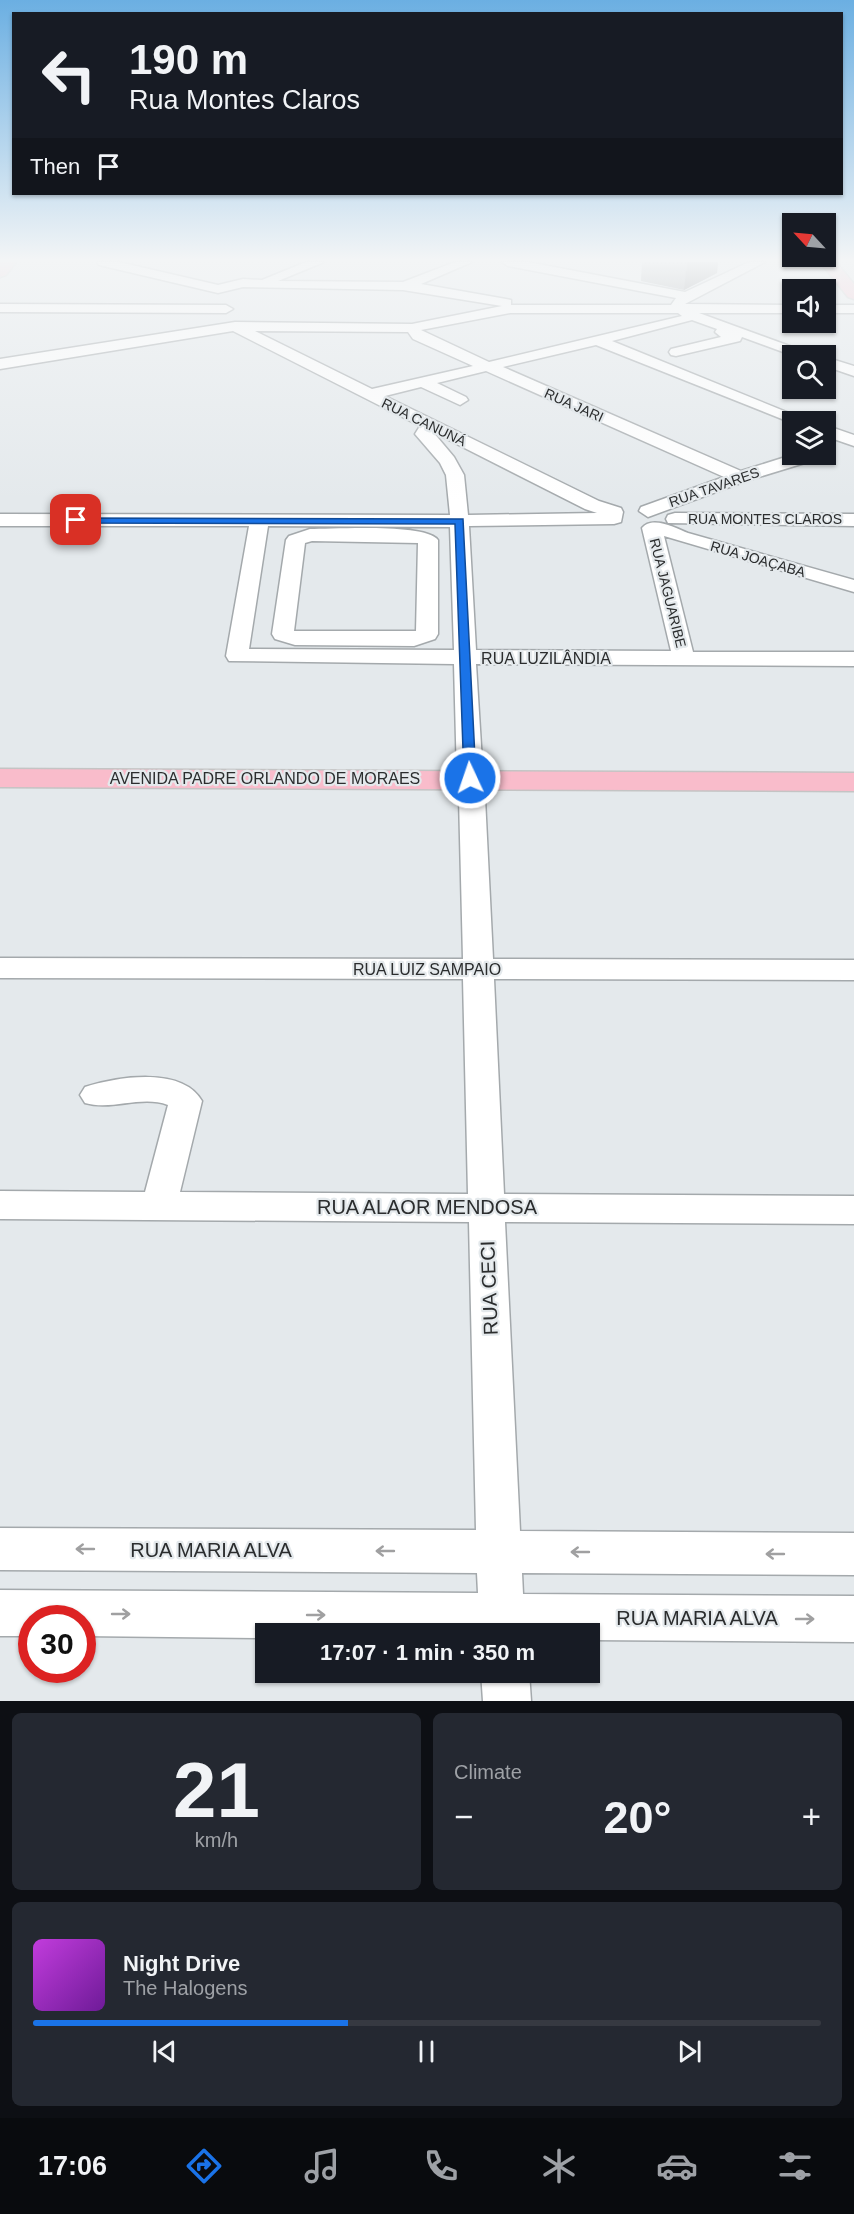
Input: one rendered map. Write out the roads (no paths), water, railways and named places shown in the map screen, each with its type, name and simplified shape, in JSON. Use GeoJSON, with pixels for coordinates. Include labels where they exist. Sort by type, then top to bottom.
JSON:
{"type":"FeatureCollection","features":[{"type":"Feature","properties":{"kind":"main road","name":"AVENIDA PADRE ORLANDO DE MORAES"},"geometry":{"type":"LineString","coordinates":[[0,778],[854,799]]}},
{"type":"Feature","properties":{"kind":"main road","name":"AVENIDA PADRE ORLANDO DE MORAES"},"geometry":{"type":"LineString","coordinates":[[0,796],[854,782]]}},
{"type":"Feature","properties":{"kind":"street"},"geometry":{"type":"LineString","coordinates":[[0,356],[70,341]]}},
{"type":"Feature","properties":{"kind":"street"},"geometry":{"type":"LineString","coordinates":[[0,364],[93,341]]}},
{"type":"Feature","properties":{"kind":"street","name":"RUA JARI"},"geometry":{"type":"LineString","coordinates":[[430,341],[740,477]]}},
{"type":"Feature","properties":{"kind":"street"},"geometry":{"type":"LineString","coordinates":[[369,395],[590,341]]}},
{"type":"Feature","properties":{"kind":"street"},"geometry":{"type":"LineString","coordinates":[[599,341],[782,414]]}},
{"type":"Feature","properties":{"kind":"street"},"geometry":{"type":"LineString","coordinates":[[676,352],[721,341]]}},
{"type":"Feature","properties":{"kind":"street","name":"RUA CANUNÁ"},"geometry":{"type":"LineString","coordinates":[[261,342],[592,505],[642,521]]}},
{"type":"Feature","properties":{"kind":"street"},"geometry":{"type":"LineString","coordinates":[[836,364],[854,370]]}},
{"type":"Feature","properties":{"kind":"street"},"geometry":{"type":"LineString","coordinates":[[422,382],[460,400]]}},
{"type":"Feature","properties":{"kind":"street","name":"RUA CECI"},"geometry":{"type":"LineString","coordinates":[[429,425],[423,434],[448,461],[455,475],[460,521],[502,1623]]}},
{"type":"Feature","properties":{"kind":"street"},"geometry":{"type":"LineString","coordinates":[[836,435],[854,442]]}},
{"type":"Feature","properties":{"kind":"street"},"geometry":{"type":"LineString","coordinates":[[836,448],[854,442]]}},
{"type":"Feature","properties":{"kind":"street","name":"RUA TAVARES"},"geometry":{"type":"LineString","coordinates":[[642,521],[740,477],[782,464]]}},
{"type":"Feature","properties":{"kind":"street","name":"RUA MONTES CLAROS"},"geometry":{"type":"LineString","coordinates":[[0,520],[854,520]]}},
{"type":"Feature","properties":{"kind":"street"},"geometry":{"type":"LineString","coordinates":[[259,521],[243,621],[284,621]]}},
{"type":"Feature","properties":{"kind":"street","name":"RUA JOAÇABA"},"geometry":{"type":"LineString","coordinates":[[642,521],[688,539],[854,586]]}},
{"type":"Feature","properties":{"kind":"street","name":"RUA JAGUARIBE"},"geometry":{"type":"LineString","coordinates":[[642,521],[684,658]]}},
{"type":"Feature","properties":{"kind":"street"},"geometry":{"type":"LineString","coordinates":[[301,536],[426,538],[429,542],[426,586],[428,632],[419,638],[290,638],[283,634],[297,540],[301,536]]}},
{"type":"Feature","properties":{"kind":"street"},"geometry":{"type":"LineString","coordinates":[[426,586],[462,585]]}},
{"type":"Feature","properties":{"kind":"street","name":"RUA LUZILÂNDIA"},"geometry":{"type":"LineString","coordinates":[[243,621],[237,656],[854,659]]}},
{"type":"Feature","properties":{"kind":"street","name":"RUA LUIZ SAMPAIO"},"geometry":{"type":"LineString","coordinates":[[0,968],[854,970]]}},
{"type":"Feature","properties":{"kind":"street"},"geometry":{"type":"LineString","coordinates":[[97,1095],[164,1090],[185,1101],[159,1206]]}},
{"type":"Feature","properties":{"kind":"street","name":"RUA ALAOR MENDOSA"},"geometry":{"type":"LineString","coordinates":[[0,1205],[854,1210]]}},
{"type":"Feature","properties":{"kind":"street","name":"RUA MARIA ALVA"},"geometry":{"type":"LineString","coordinates":[[0,1549],[854,1554]]}},
{"type":"Feature","properties":{"kind":"street","name":"RUA MARIA ALVA"},"geometry":{"type":"LineString","coordinates":[[0,1613],[418,1623]]}},
{"type":"Feature","properties":{"kind":"street","name":"RUA MARIA ALVA"},"geometry":{"type":"LineString","coordinates":[[600,1623],[854,1619]]}},
{"type":"Feature","properties":{"kind":"street"},"geometry":{"type":"LineString","coordinates":[[506,1683],[507,1701]]}}]}
